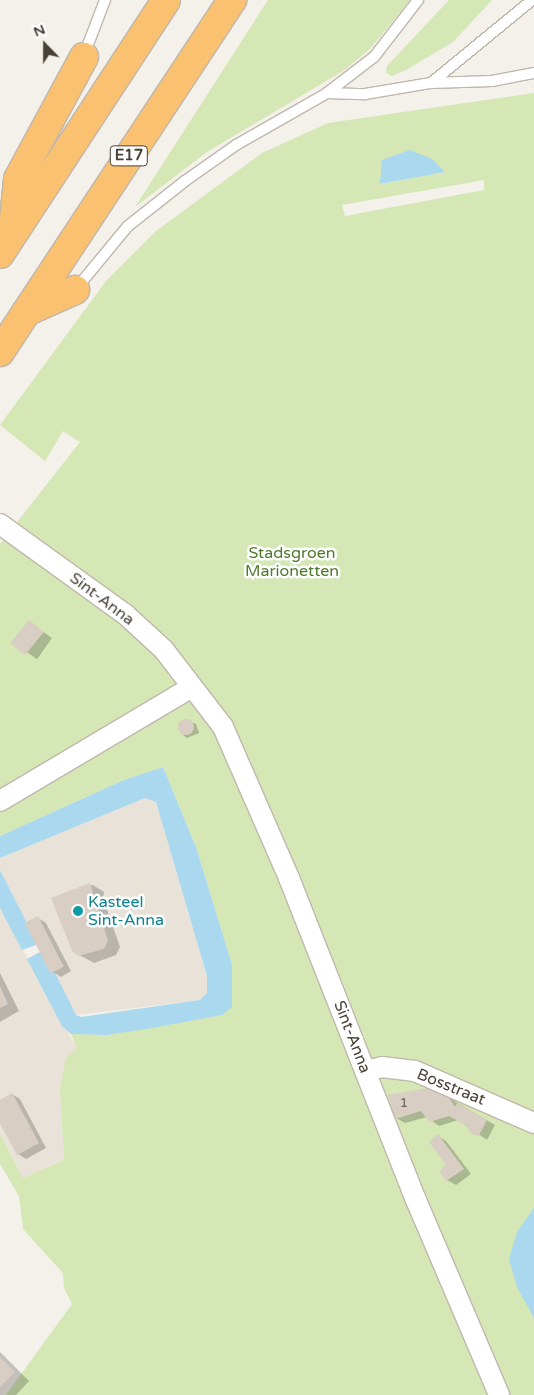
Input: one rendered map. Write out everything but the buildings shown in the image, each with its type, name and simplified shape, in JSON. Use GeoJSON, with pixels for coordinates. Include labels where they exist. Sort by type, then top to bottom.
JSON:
{"type":"FeatureCollection","features":[{"type":"Feature","properties":{"kind":"highway"},"geometry":{"type":"LineString","coordinates":[[6,244],[166,0]]}},
{"type":"Feature","properties":{"kind":"highway","name":"E17"},"geometry":{"type":"LineString","coordinates":[[0,352],[232,0]]}},
{"type":"Feature","properties":{"kind":"highway"},"geometry":{"type":"LineString","coordinates":[[6,244],[18,179],[84,57]]}},
{"type":"Feature","properties":{"kind":"highway"},"geometry":{"type":"LineString","coordinates":[[26,312],[74,290]]}},
{"type":"Feature","properties":{"kind":"street","name":"Sint-Anna"},"geometry":{"type":"LineString","coordinates":[[0,524],[125,614],[164,650],[223,728],[240,762],[499,1395]]}},
{"type":"Feature","properties":{"kind":"street"},"geometry":{"type":"LineString","coordinates":[[0,801],[192,687]]}},
{"type":"Feature","properties":{"kind":"street","name":"Bosstraat"},"geometry":{"type":"LineString","coordinates":[[365,1071],[382,1067],[416,1071],[534,1124]]}},
{"type":"Feature","properties":{"kind":"lane"},"geometry":{"type":"LineString","coordinates":[[84,57],[105,0]]}},
{"type":"Feature","properties":{"kind":"lane"},"geometry":{"type":"LineString","coordinates":[[74,290],[128,226],[185,180],[236,145],[328,93],[374,57],[418,0]]}},
{"type":"Feature","properties":{"kind":"lane"},"geometry":{"type":"LineString","coordinates":[[431,83],[532,0]]}},
{"type":"Feature","properties":{"kind":"lane"},"geometry":{"type":"LineString","coordinates":[[328,93],[365,94],[431,83],[492,81],[534,72]]}},
{"type":"Feature","properties":{"kind":"shaded area"},"geometry":{"type":"Polygon","coordinates":[[[145,798],[156,802],[207,976],[207,993],[200,1000],[76,1015],[25,923],[26,921],[0,870],[0,858],[145,798]]]}},
{"type":"Feature","properties":{"kind":"shaded area"},"geometry":{"type":"Polygon","coordinates":[[[0,908],[77,1049],[60,1088],[64,1160],[23,1178],[0,1134],[0,908]]]}},
{"type":"Feature","properties":{"kind":"green space"},"geometry":{"type":"Polygon","coordinates":[[[268,0],[410,0],[370,49],[343,71],[207,152],[135,207],[268,0]]]}},
{"type":"Feature","properties":{"kind":"green space"},"geometry":{"type":"Polygon","coordinates":[[[449,0],[492,0],[453,42],[406,70],[392,76],[386,73],[387,66],[449,0]]]}},
{"type":"Feature","properties":{"kind":"green space","name":"Stadsgroen Marionetten"},"geometry":{"type":"Polygon","coordinates":[[[534,93],[534,1395],[6,1395],[72,1304],[64,1288],[63,1273],[23,1229],[19,1196],[0,1164],[0,1134],[23,1178],[64,1160],[60,1088],[66,1058],[77,1049],[71,1034],[107,1035],[222,1015],[232,965],[197,850],[163,767],[124,780],[0,836],[0,544],[80,442],[63,431],[45,461],[0,425],[106,281],[156,231],[262,153],[328,123],[534,93]],[[383,160],[381,184],[445,172],[383,160]],[[484,180],[342,205],[345,216],[484,190],[484,180]]]}},
{"type":"Feature","properties":{"kind":"water"},"geometry":{"type":"Polygon","coordinates":[[[410,150],[432,159],[445,172],[380,184],[382,160],[410,150]]]}},
{"type":"Feature","properties":{"kind":"water"},"geometry":{"type":"Polygon","coordinates":[[[163,767],[197,850],[232,965],[232,1007],[222,1015],[152,1028],[107,1035],[71,1034],[62,1026],[27,959],[40,952],[51,972],[54,971],[76,1015],[81,1017],[200,1000],[207,993],[207,976],[156,802],[145,798],[0,858],[0,836],[124,780],[163,767]]]}},
{"type":"Feature","properties":{"kind":"water"},"geometry":{"type":"Polygon","coordinates":[[[0,870],[36,945],[22,950],[0,908],[0,870]]]}},
{"type":"Feature","properties":{"kind":"water"},"geometry":{"type":"Polygon","coordinates":[[[534,1208],[534,1318],[517,1287],[509,1259],[517,1232],[534,1208]]]}},
{"type":"Feature","properties":{"kind":"place","name":"Kasteel Sint-Anna"},"geometry":{"type":"Point","coordinates":[78,911]}}]}
